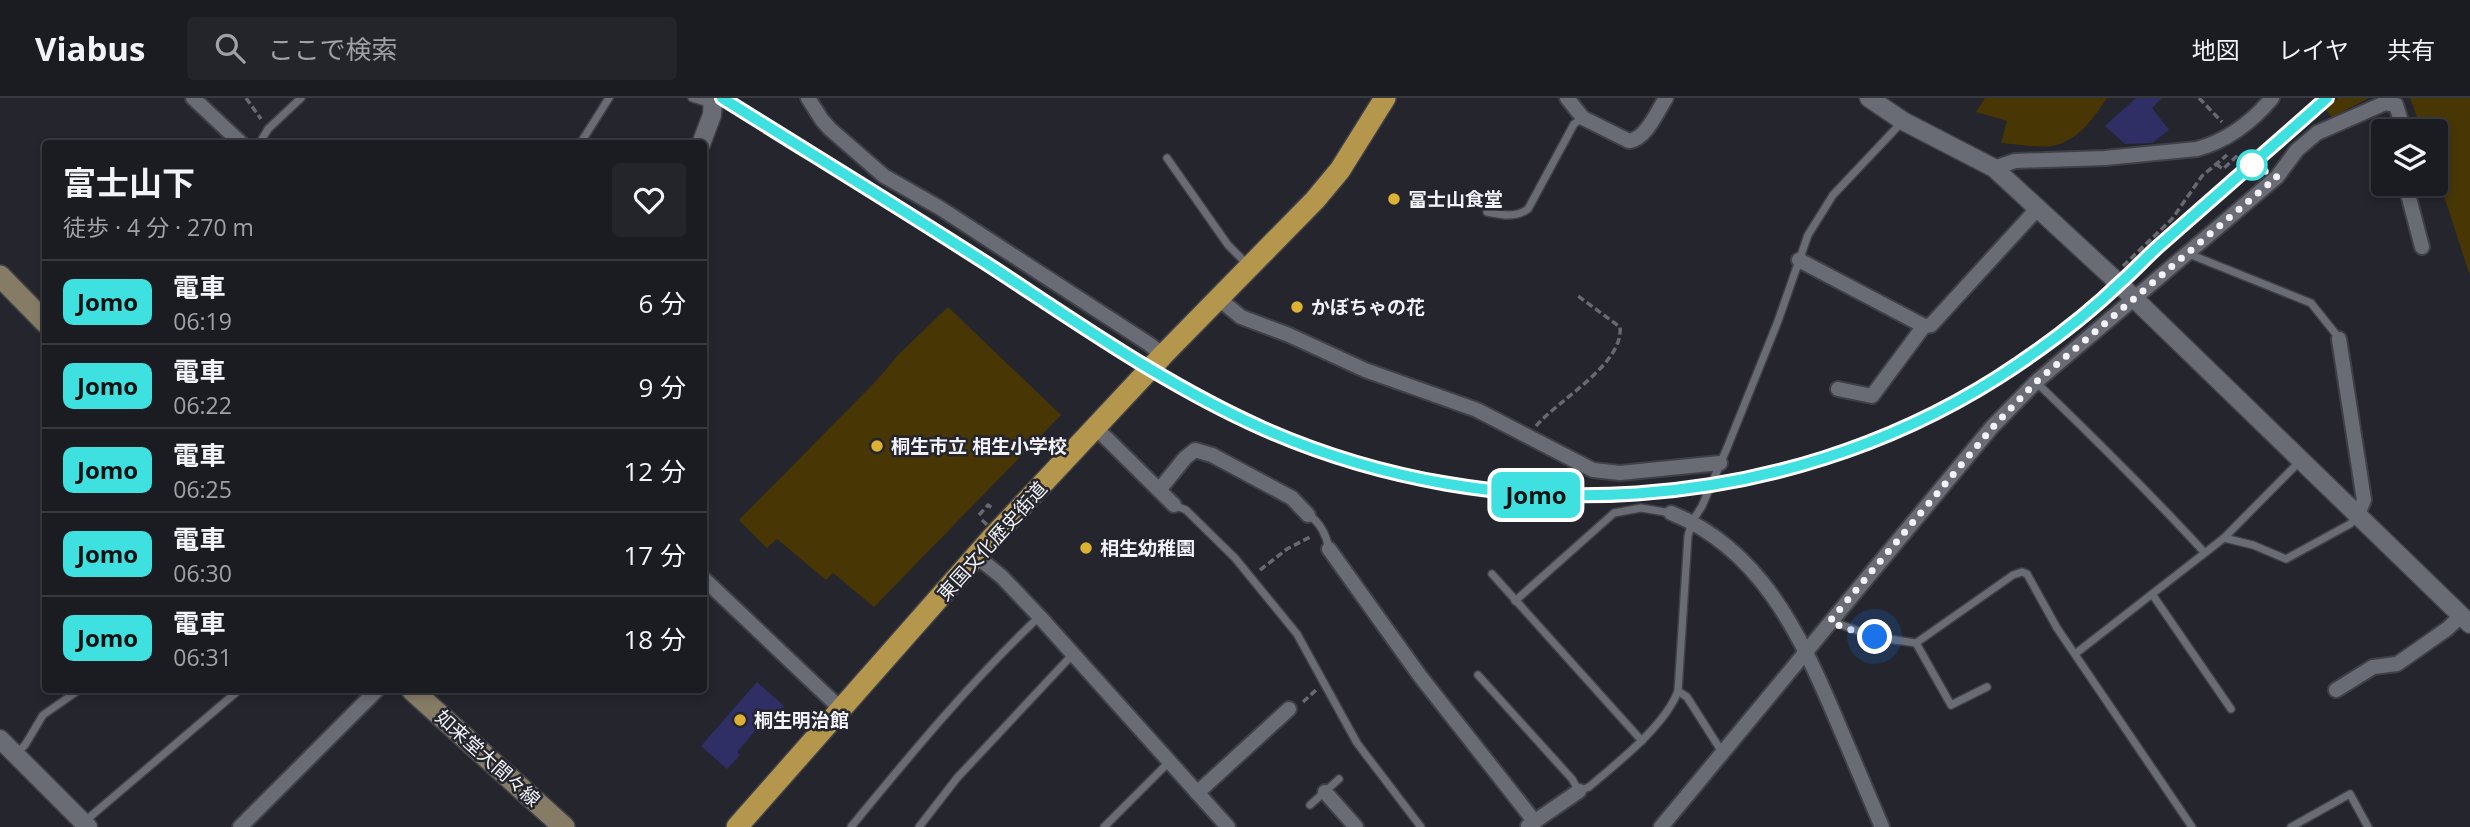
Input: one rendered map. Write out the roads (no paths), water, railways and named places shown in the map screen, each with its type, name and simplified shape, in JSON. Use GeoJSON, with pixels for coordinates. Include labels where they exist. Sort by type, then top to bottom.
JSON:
{"type":"FeatureCollection","features":[{"type":"Feature","properties":{"kind":"highway","name":"東国文化歴史街道"},"geometry":{"type":"LineString","coordinates":[[737,827],[976,556],[1163,355],[1287,230],[1340,170],[1385,98]]}},
{"type":"Feature","properties":{"kind":"main road"},"geometry":{"type":"LineString","coordinates":[[0,276],[42,319]]}},
{"type":"Feature","properties":{"kind":"main road","name":"如来堂大間々線"},"geometry":{"type":"LineString","coordinates":[[415,693],[557,825]]}},
{"type":"Feature","properties":{"kind":"street"},"geometry":{"type":"LineString","coordinates":[[193,98],[238,140]]}},
{"type":"Feature","properties":{"kind":"street"},"geometry":{"type":"LineString","coordinates":[[808,98],[822,120],[884,176],[1000,247],[1163,355]]}},
{"type":"Feature","properties":{"kind":"street"},"geometry":{"type":"LineString","coordinates":[[1567,98],[1583,118],[1629,141],[1641,135],[1666,98]]}},
{"type":"Feature","properties":{"kind":"street"},"geometry":{"type":"LineString","coordinates":[[1869,98],[1903,121],[1994,168],[2466,620],[2447,629],[2397,664],[2373,667],[2336,690]]}},
{"type":"Feature","properties":{"kind":"street"},"geometry":{"type":"LineString","coordinates":[[1994,168],[2015,161],[2105,158],[2197,149],[2232,134],[2272,98]]}},
{"type":"Feature","properties":{"kind":"street"},"geometry":{"type":"LineString","coordinates":[[703,140],[710,125],[713,101]]}},
{"type":"Feature","properties":{"kind":"street"},"geometry":{"type":"LineString","coordinates":[[1661,827],[1993,427],[2036,382],[2277,177],[2297,150],[2317,133],[2385,103],[2396,105],[2400,119]]}},
{"type":"Feature","properties":{"kind":"street"},"geometry":{"type":"LineString","coordinates":[[2409,196],[2422,247]]}},
{"type":"Feature","properties":{"kind":"street"},"geometry":{"type":"LineString","coordinates":[[1800,260],[1924,326],[1931,325],[2038,208]]}},
{"type":"Feature","properties":{"kind":"street"},"geometry":{"type":"LineString","coordinates":[[1218,298],[1241,317],[1289,335],[1365,370],[1478,410],[1593,470],[1638,472],[1720,463]]}},
{"type":"Feature","properties":{"kind":"street"},"geometry":{"type":"LineString","coordinates":[[1838,389],[1872,396],[1924,326]]}},
{"type":"Feature","properties":{"kind":"street"},"geometry":{"type":"LineString","coordinates":[[2339,339],[2364,500],[2357,516]]}},
{"type":"Feature","properties":{"kind":"street"},"geometry":{"type":"LineString","coordinates":[[1096,428],[1174,505]]}},
{"type":"Feature","properties":{"kind":"street"},"geometry":{"type":"LineString","coordinates":[[1160,489],[1195,450],[1212,455],[1292,498],[1308,515]]}},
{"type":"Feature","properties":{"kind":"street"},"geometry":{"type":"LineString","coordinates":[[1671,513],[1692,522],[1735,552],[1752,568],[1779,603],[1805,651],[1882,827]]}},
{"type":"Feature","properties":{"kind":"street"},"geometry":{"type":"LineString","coordinates":[[1329,549],[1531,825],[1579,791]]}},
{"type":"Feature","properties":{"kind":"street"},"geometry":{"type":"LineString","coordinates":[[976,556],[1002,577],[1039,616],[1228,827]]}},
{"type":"Feature","properties":{"kind":"street"},"geometry":{"type":"LineString","coordinates":[[707,582],[842,710]]}},
{"type":"Feature","properties":{"kind":"street"},"geometry":{"type":"LineString","coordinates":[[240,827],[374,693]]}},
{"type":"Feature","properties":{"kind":"street"},"geometry":{"type":"LineString","coordinates":[[1197,793],[1289,709]]}},
{"type":"Feature","properties":{"kind":"street"},"geometry":{"type":"LineString","coordinates":[[0,739],[86,825]]}},
{"type":"Feature","properties":{"kind":"street"},"geometry":{"type":"LineString","coordinates":[[1325,792],[1356,827]]}},
{"type":"Feature","properties":{"kind":"lane"},"geometry":{"type":"LineString","coordinates":[[261,140],[268,129],[301,98]]}},
{"type":"Feature","properties":{"kind":"lane"},"geometry":{"type":"LineString","coordinates":[[582,140],[608,98]]}},
{"type":"Feature","properties":{"kind":"lane"},"geometry":{"type":"LineString","coordinates":[[692,98],[703,103],[713,101]]}},
{"type":"Feature","properties":{"kind":"lane"},"geometry":{"type":"LineString","coordinates":[[1487,212],[1521,215],[1528,209],[1574,124],[1583,118]]}},
{"type":"Feature","properties":{"kind":"lane"},"geometry":{"type":"LineString","coordinates":[[1478,675],[1572,779],[1579,791],[1589,787],[1642,741],[1675,699],[1678,691],[1688,536],[1692,522],[1702,506],[1778,321],[1808,235],[1833,195],[1903,121]]}},
{"type":"Feature","properties":{"kind":"lane"},"geometry":{"type":"LineString","coordinates":[[1167,158],[1228,245],[1250,267]]}},
{"type":"Feature","properties":{"kind":"lane"},"geometry":{"type":"LineString","coordinates":[[2189,254],[2311,303],[2339,339]]}},
{"type":"Feature","properties":{"kind":"lane"},"geometry":{"type":"LineString","coordinates":[[2036,382],[2139,482],[2204,552]]}},
{"type":"Feature","properties":{"kind":"lane"},"geometry":{"type":"LineString","coordinates":[[2075,654],[2224,538],[2300,461]]}},
{"type":"Feature","properties":{"kind":"lane"},"geometry":{"type":"LineString","coordinates":[[1174,505],[1186,510],[1235,558],[1297,634],[1357,743],[1421,827]]}},
{"type":"Feature","properties":{"kind":"lane"},"geometry":{"type":"LineString","coordinates":[[1516,601],[1614,513],[1641,508],[1671,513]]}},
{"type":"Feature","properties":{"kind":"lane"},"geometry":{"type":"LineString","coordinates":[[1308,515],[1313,517],[1324,532],[1329,549]]}},
{"type":"Feature","properties":{"kind":"lane"},"geometry":{"type":"LineString","coordinates":[[2224,538],[2253,545],[2286,559],[2350,524],[2357,516]]}},
{"type":"Feature","properties":{"kind":"lane"},"geometry":{"type":"LineString","coordinates":[[1830,621],[1875,637],[1916,643],[2013,575],[2022,572],[2031,579],[2057,628],[2192,827]]}},
{"type":"Feature","properties":{"kind":"lane"},"geometry":{"type":"LineString","coordinates":[[1492,574],[1642,741]]}},
{"type":"Feature","properties":{"kind":"lane"},"geometry":{"type":"LineString","coordinates":[[2152,594],[2231,709]]}},
{"type":"Feature","properties":{"kind":"lane"},"geometry":{"type":"LineString","coordinates":[[851,827],[922,742],[1039,616]]}},
{"type":"Feature","properties":{"kind":"lane"},"geometry":{"type":"LineString","coordinates":[[1916,643],[1951,705],[1987,687]]}},
{"type":"Feature","properties":{"kind":"lane"},"geometry":{"type":"LineString","coordinates":[[919,827],[957,778],[1073,654]]}},
{"type":"Feature","properties":{"kind":"lane"},"geometry":{"type":"LineString","coordinates":[[1678,691],[1687,697],[1722,752]]}},
{"type":"Feature","properties":{"kind":"lane"},"geometry":{"type":"LineString","coordinates":[[15,755],[25,745],[44,715],[75,693]]}},
{"type":"Feature","properties":{"kind":"lane"},"geometry":{"type":"LineString","coordinates":[[86,825],[236,693]]}},
{"type":"Feature","properties":{"kind":"lane"},"geometry":{"type":"LineString","coordinates":[[1104,827],[1169,762]]}},
{"type":"Feature","properties":{"kind":"lane"},"geometry":{"type":"LineString","coordinates":[[1310,805],[1339,779]]}},
{"type":"Feature","properties":{"kind":"lane"},"geometry":{"type":"LineString","coordinates":[[2291,827],[2350,794],[2368,827]]}},
{"type":"Feature","properties":{"kind":"railway"},"geometry":{"type":"LineString","coordinates":[[722,98],[1130,357],[1242,417],[1289,438],[1387,471],[1437,483],[1540,496],[1660,491],[1749,478],[1835,454],[1877,439],[1958,401],[2013,368],[2077,321],[2327,98]]}},
{"type":"Feature","properties":{"kind":"train","name":"Jomo"},"geometry":{"type":"LineString","coordinates":[[722,98],[867,187],[1150,369],[1263,429],[1330,455],[1401,476],[1469,489],[1542,496],[1614,495],[1685,489],[1740,480],[1799,467],[1866,443],[1932,414],[1997,378],[2052,339],[2119,285],[2156,248],[2327,98]]}},
{"type":"Feature","properties":{"kind":"place","name":"冨士山食堂"},"geometry":{"type":"Point","coordinates":[1394,199]}},
{"type":"Feature","properties":{"kind":"place","name":"かぼちゃの花"},"geometry":{"type":"Point","coordinates":[1297,307]}},
{"type":"Feature","properties":{"kind":"place","name":"桐生市立 相生小学校"},"geometry":{"type":"Point","coordinates":[877,446]}},
{"type":"Feature","properties":{"kind":"place","name":"相生幼稚園"},"geometry":{"type":"Point","coordinates":[1086,548]}},
{"type":"Feature","properties":{"kind":"place","name":"桐生明治館"},"geometry":{"type":"Point","coordinates":[740,720]}}]}
